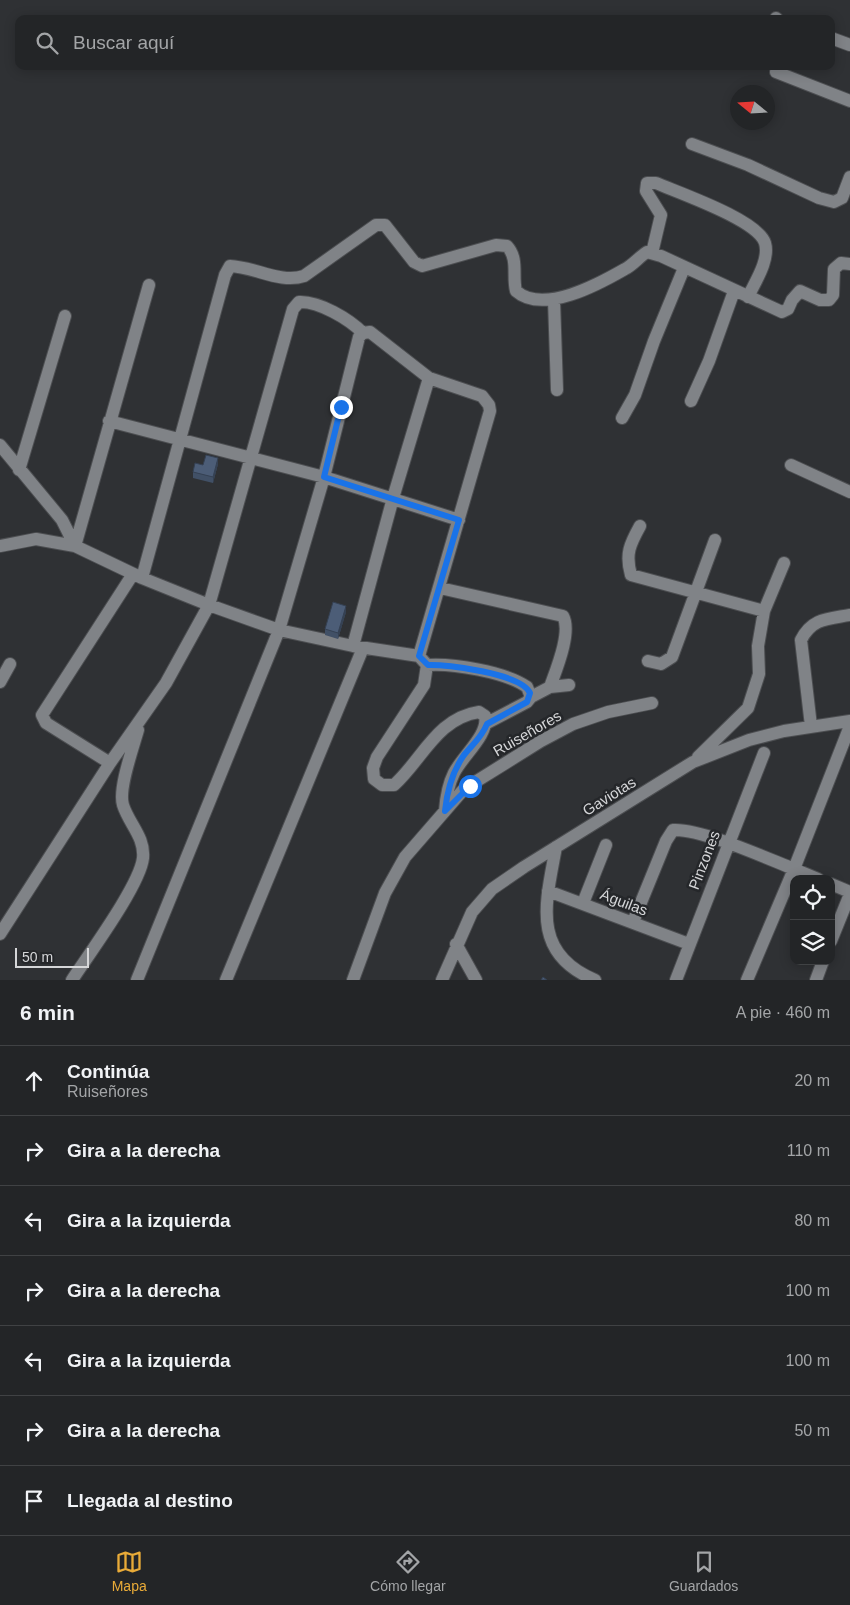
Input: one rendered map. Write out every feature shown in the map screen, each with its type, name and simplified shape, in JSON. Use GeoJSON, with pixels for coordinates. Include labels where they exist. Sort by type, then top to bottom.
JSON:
{"type":"FeatureCollection","features":[{"type":"Feature","properties":{"kind":"street"},"geometry":{"type":"LineString","coordinates":[[835,39],[850,45]]}},
{"type":"Feature","properties":{"kind":"street"},"geometry":{"type":"LineString","coordinates":[[776,72],[850,101]]}},
{"type":"Feature","properties":{"kind":"street"},"geometry":{"type":"LineString","coordinates":[[692,144],[748,165],[820,198],[834,202],[842,198],[850,177]]}},
{"type":"Feature","properties":{"kind":"street"},"geometry":{"type":"LineString","coordinates":[[652,253],[661,215],[646,191],[647,183],[656,184],[742,220],[758,232],[765,242],[766,254],[748,297]]}},
{"type":"Feature","properties":{"kind":"street"},"geometry":{"type":"LineString","coordinates":[[110,763],[46,723],[42,715],[138,576],[180,440],[225,275],[230,266],[243,266],[294,280],[304,276],[376,225],[385,225],[414,262],[422,266],[496,245],[507,246],[514,258],[513,280],[516,292],[526,298],[554,300],[574,294],[627,268],[647,252],[782,312],[788,310],[792,300],[800,291],[820,300],[829,300],[833,294],[834,268],[841,263],[850,264]]}},
{"type":"Feature","properties":{"kind":"street"},"geometry":{"type":"LineString","coordinates":[[622,418],[635,395],[654,341],[684,268]]}},
{"type":"Feature","properties":{"kind":"street"},"geometry":{"type":"LineString","coordinates":[[75,546],[149,285]]}},
{"type":"Feature","properties":{"kind":"street"},"geometry":{"type":"LineString","coordinates":[[691,401],[709,360],[734,291]]}},
{"type":"Feature","properties":{"kind":"street"},"geometry":{"type":"LineString","coordinates":[[554,300],[557,390]]}},
{"type":"Feature","properties":{"kind":"street"},"geometry":{"type":"LineString","coordinates":[[0,934],[110,763],[140,723],[166,682],[209,605],[293,309],[299,302],[307,302],[349,319],[363,333]]}},
{"type":"Feature","properties":{"kind":"street"},"geometry":{"type":"LineString","coordinates":[[19,470],[65,316]]}},
{"type":"Feature","properties":{"kind":"street"},"geometry":{"type":"LineString","coordinates":[[137,980],[279,630],[324,477],[359,337],[363,333],[370,332],[376,335],[429,378],[482,396],[489,405],[490,411],[440,588],[423,661],[424,684],[377,757],[373,768],[374,779],[382,785],[394,785],[406,775],[439,732],[456,720],[479,712],[485,716],[487,724],[483,734],[463,756],[453,775],[447,791],[445,811]]}},
{"type":"Feature","properties":{"kind":"street"},"geometry":{"type":"LineString","coordinates":[[226,980],[358,647],[393,498],[429,378]]}},
{"type":"Feature","properties":{"kind":"street"},"geometry":{"type":"LineString","coordinates":[[109,421],[324,477],[459,520]]}},
{"type":"Feature","properties":{"kind":"street"},"geometry":{"type":"LineString","coordinates":[[0,445],[62,520],[75,546]]}},
{"type":"Feature","properties":{"kind":"street"},"geometry":{"type":"LineString","coordinates":[[791,465],[850,492]]}},
{"type":"Feature","properties":{"kind":"street"},"geometry":{"type":"LineString","coordinates":[[640,526],[628,548],[627,562],[631,574],[694,594],[764,612]]}},
{"type":"Feature","properties":{"kind":"street"},"geometry":{"type":"LineString","coordinates":[[0,546],[36,539],[75,546],[138,576],[209,605],[279,630],[496,675],[525,685],[529,689],[531,697]]}},
{"type":"Feature","properties":{"kind":"street"},"geometry":{"type":"LineString","coordinates":[[648,661],[661,664],[672,657],[715,540]]}},
{"type":"Feature","properties":{"kind":"street"},"geometry":{"type":"LineString","coordinates":[[693,762],[748,708],[759,674],[758,646],[764,612],[784,563]]}},
{"type":"Feature","properties":{"kind":"street"},"geometry":{"type":"LineString","coordinates":[[440,588],[563,616],[566,623],[566,635],[550,688]]}},
{"type":"Feature","properties":{"kind":"street"},"geometry":{"type":"LineString","coordinates":[[811,726],[801,640],[807,628],[820,621],[850,615]]}},
{"type":"Feature","properties":{"kind":"street"},"geometry":{"type":"LineString","coordinates":[[0,682],[10,664]]}},
{"type":"Feature","properties":{"kind":"street"},"geometry":{"type":"LineString","coordinates":[[487,724],[524,704],[531,697],[550,688],[569,685]]}},
{"type":"Feature","properties":{"kind":"street","name":"Ruiseñores"},"geometry":{"type":"LineString","coordinates":[[353,980],[385,893],[405,857],[464,790],[541,741],[573,724],[608,712],[652,703]]}},
{"type":"Feature","properties":{"kind":"street","name":"Gaviotas"},"geometry":{"type":"LineString","coordinates":[[442,980],[456,944],[472,912],[492,889],[556,847],[693,762],[749,740],[811,726],[850,720]]}},
{"type":"Feature","properties":{"kind":"street"},"geometry":{"type":"LineString","coordinates":[[72,980],[136,882],[143,859],[143,843],[122,804],[123,788],[140,723]]}},
{"type":"Feature","properties":{"kind":"street"},"geometry":{"type":"LineString","coordinates":[[747,980],[794,869],[850,726]]}},
{"type":"Feature","properties":{"kind":"street","name":"Pinzones"},"geometry":{"type":"LineString","coordinates":[[676,980],[764,754]]}},
{"type":"Feature","properties":{"kind":"street"},"geometry":{"type":"LineString","coordinates":[[633,922],[666,841],[673,830],[683,830],[728,844],[808,875]]}},
{"type":"Feature","properties":{"kind":"street"},"geometry":{"type":"LineString","coordinates":[[583,903],[606,845]]}},
{"type":"Feature","properties":{"kind":"street"},"geometry":{"type":"LineString","coordinates":[[556,847],[545,910],[549,937],[561,959],[583,975],[595,980]]}},
{"type":"Feature","properties":{"kind":"street"},"geometry":{"type":"LineString","coordinates":[[835,886],[850,893],[835,931]]}},
{"type":"Feature","properties":{"kind":"street","name":"Águilas"},"geometry":{"type":"LineString","coordinates":[[548,891],[689,944]]}},
{"type":"Feature","properties":{"kind":"street"},"geometry":{"type":"LineString","coordinates":[[456,944],[476,980]]}},
{"type":"Feature","properties":{"kind":"street"},"geometry":{"type":"LineString","coordinates":[[816,980],[822,965]]}},
{"type":"Feature","properties":{"kind":"building"},"geometry":{"type":"Polygon","coordinates":[[[206,455],[218,458],[213,477],[193,472],[195,463],[203,465],[206,455]]]}},
{"type":"Feature","properties":{"kind":"building"},"geometry":{"type":"Polygon","coordinates":[[[333,602],[346,606],[338,633],[325,629],[333,602]]]}},
{"type":"Feature","properties":{"kind":"route"},"geometry":{"type":"LineString","coordinates":[[341,407],[324,477],[459,520],[419,656],[428,665],[442,664],[496,675],[525,685],[529,689],[531,697],[529,700],[487,724],[483,734],[463,756],[447,791],[445,811],[470,786]]}}]}
